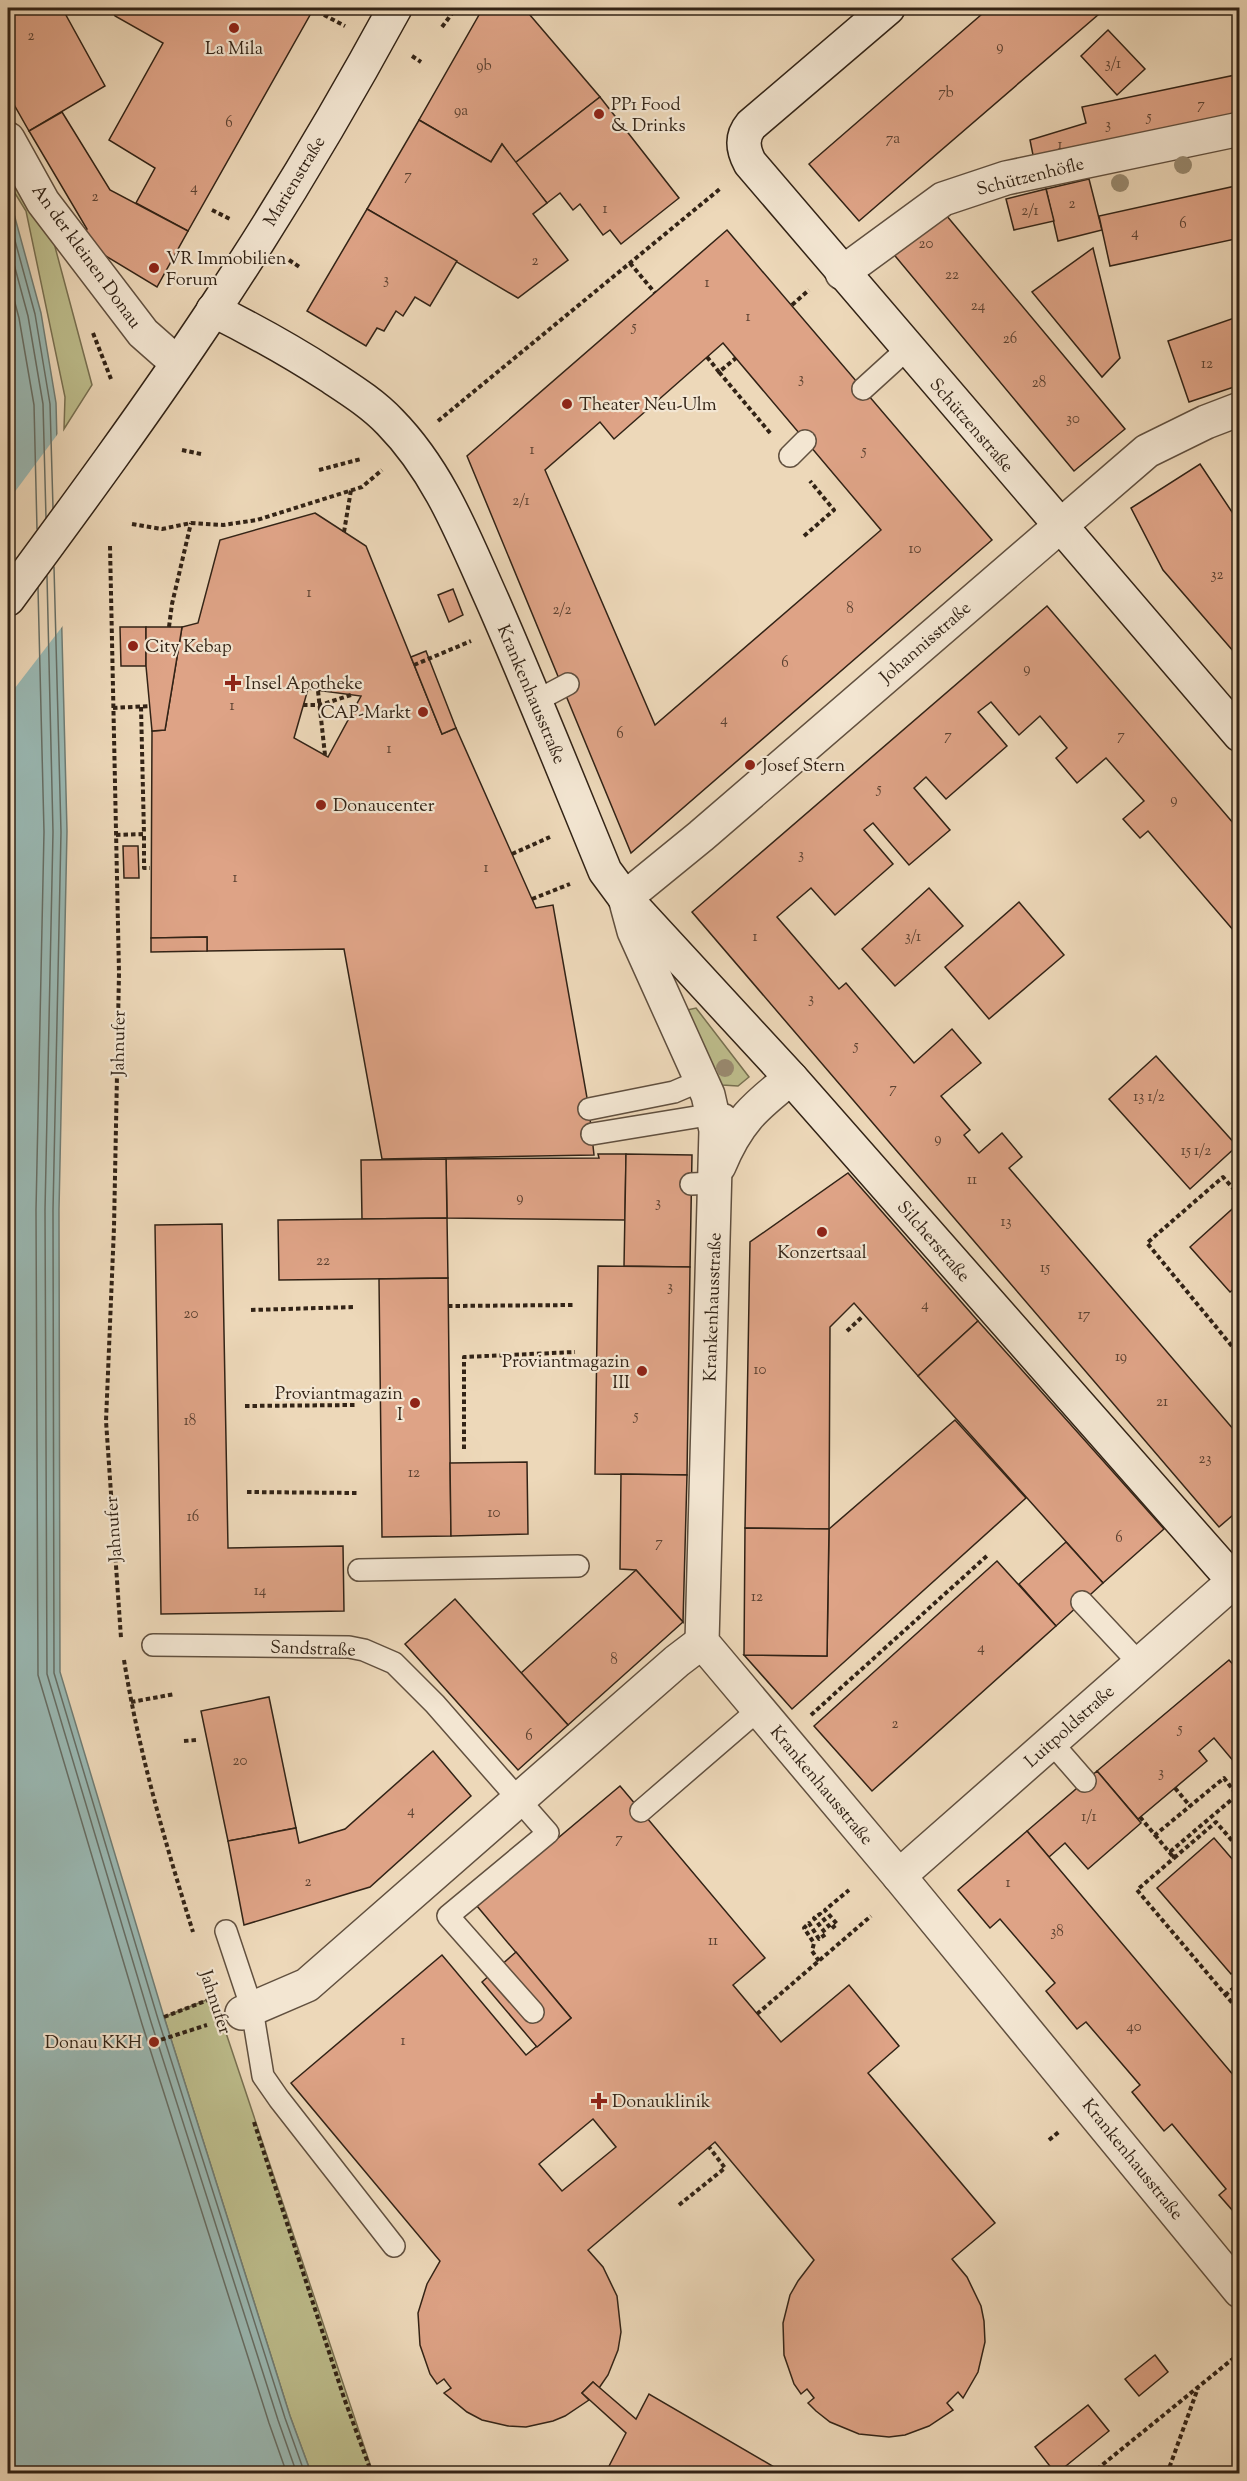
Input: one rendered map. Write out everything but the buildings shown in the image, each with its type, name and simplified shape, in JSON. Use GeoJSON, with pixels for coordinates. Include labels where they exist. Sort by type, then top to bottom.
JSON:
{"type":"FeatureCollection","features":[{"type":"Feature","properties":{"kind":"street","name":"Marienstraße"},"geometry":{"type":"LineString","coordinates":[[8,599],[104,469],[213,310],[341,104],[395,8]]}},
{"type":"Feature","properties":{"kind":"street"},"geometry":{"type":"LineString","coordinates":[[750,163],[744,150],[747,130],[770,107],[888,8]]}},
{"type":"Feature","properties":{"kind":"street","name":"Schützenhöfle"},"geometry":{"type":"LineString","coordinates":[[842,273],[943,199],[1005,178],[1239,129]]}},
{"type":"Feature","properties":{"kind":"street","name":"An der kleinen Donau"},"geometry":{"type":"LineString","coordinates":[[8,139],[43,202],[143,333],[177,363]]}},
{"type":"Feature","properties":{"kind":"street","name":"Schützenstraße"},"geometry":{"type":"LineString","coordinates":[[750,163],[1239,735]]}},
{"type":"Feature","properties":{"kind":"street","name":"Krankenhausstraße"},"geometry":{"type":"LineString","coordinates":[[213,310],[263,334],[356,393],[388,420],[430,472],[449,503],[536,701],[605,871],[625,898],[634,932],[702,1080],[714,1114],[708,1180],[702,1642],[899,1876],[1239,2291]]}},
{"type":"Feature","properties":{"kind":"street","name":"Johannisstraße"},"geometry":{"type":"LineString","coordinates":[[625,898],[701,836],[1147,451],[1206,422],[1239,409]]}},
{"type":"Feature","properties":{"kind":"street","name":"Silcherstraße"},"geometry":{"type":"LineString","coordinates":[[625,898],[791,1078],[1238,1581]]}},
{"type":"Feature","properties":{"kind":"street","name":"Krankenhausstraße"},"geometry":{"type":"LineString","coordinates":[[708,1180],[746,1116],[791,1078]]}},
{"type":"Feature","properties":{"kind":"street","name":"Luitpoldstraße"},"geometry":{"type":"LineString","coordinates":[[899,1876],[1139,1663],[1238,1581]]}},
{"type":"Feature","properties":{"kind":"street"},"geometry":{"type":"LineString","coordinates":[[247,2011],[307,1984],[677,1661],[702,1642]]}},
{"type":"Feature","properties":{"kind":"lane"},"geometry":{"type":"LineString","coordinates":[[863,389],[907,349]]}},
{"type":"Feature","properties":{"kind":"lane"},"geometry":{"type":"LineString","coordinates":[[790,456],[805,441]]}},
{"type":"Feature","properties":{"kind":"lane"},"geometry":{"type":"LineString","coordinates":[[536,701],[568,684]]}},
{"type":"Feature","properties":{"kind":"lane"},"geometry":{"type":"LineString","coordinates":[[589,1109],[674,1092],[702,1080]]}},
{"type":"Feature","properties":{"kind":"lane"},"geometry":{"type":"LineString","coordinates":[[592,1134],[714,1114],[746,1116]]}},
{"type":"Feature","properties":{"kind":"lane"},"geometry":{"type":"LineString","coordinates":[[359,1570],[578,1566]]}},
{"type":"Feature","properties":{"kind":"lane"},"geometry":{"type":"LineString","coordinates":[[1082,1602],[1139,1663]]}},
{"type":"Feature","properties":{"kind":"lane","name":"Sandstraße"},"geometry":{"type":"LineString","coordinates":[[153,1645],[349,1647],[364,1650],[394,1663],[435,1704],[548,1833],[448,1916],[533,2012]]}},
{"type":"Feature","properties":{"kind":"lane"},"geometry":{"type":"LineString","coordinates":[[641,1811],[758,1710]]}},
{"type":"Feature","properties":{"kind":"lane"},"geometry":{"type":"LineString","coordinates":[[1051,1742],[1085,1781]]}},
{"type":"Feature","properties":{"kind":"lane","name":"Jahnufer"},"geometry":{"type":"LineString","coordinates":[[226,1931],[264,2076],[279,2099],[394,2246]]}},
{"type":"Feature","properties":{"kind":"path"},"geometry":{"type":"LineString","coordinates":[[442,27],[456,8]]}},
{"type":"Feature","properties":{"kind":"path"},"geometry":{"type":"LineString","coordinates":[[324,15],[352,30]]}},
{"type":"Feature","properties":{"kind":"path"},"geometry":{"type":"LineString","coordinates":[[438,422],[750,163]]}},
{"type":"Feature","properties":{"kind":"path"},"geometry":{"type":"LineString","coordinates":[[287,259],[300,268]]}},
{"type":"Feature","properties":{"kind":"path"},"geometry":{"type":"LineString","coordinates":[[630,263],[655,293]]}},
{"type":"Feature","properties":{"kind":"path"},"geometry":{"type":"LineString","coordinates":[[707,357],[719,372],[736,358]]}},
{"type":"Feature","properties":{"kind":"path"},"geometry":{"type":"LineString","coordinates":[[182,450],[201,454]]}},
{"type":"Feature","properties":{"kind":"path"},"geometry":{"type":"LineString","coordinates":[[319,470],[361,459]]}},
{"type":"Feature","properties":{"kind":"path"},"geometry":{"type":"LineString","coordinates":[[132,524],[162,529],[191,524],[223,525],[257,519],[362,487],[374,478]]}},
{"type":"Feature","properties":{"kind":"path"},"geometry":{"type":"LineString","coordinates":[[344,532],[351,490]]}},
{"type":"Feature","properties":{"kind":"path"},"geometry":{"type":"LineString","coordinates":[[169,627],[172,604],[191,524]]}},
{"type":"Feature","properties":{"kind":"path","name":"Jahnufer"},"geometry":{"type":"LineString","coordinates":[[110,546],[118,1045],[106,1421],[121,1645]]}},
{"type":"Feature","properties":{"kind":"path"},"geometry":{"type":"LineString","coordinates":[[414,665],[477,639]]}},
{"type":"Feature","properties":{"kind":"path"},"geometry":{"type":"LineString","coordinates":[[318,691],[325,755]]}},
{"type":"Feature","properties":{"kind":"path"},"geometry":{"type":"LineString","coordinates":[[303,705],[320,705],[351,695]]}},
{"type":"Feature","properties":{"kind":"path"},"geometry":{"type":"LineString","coordinates":[[113,708],[150,706]]}},
{"type":"Feature","properties":{"kind":"path"},"geometry":{"type":"LineString","coordinates":[[141,707],[144,868],[150,868]]}},
{"type":"Feature","properties":{"kind":"path"},"geometry":{"type":"LineString","coordinates":[[116,834],[144,834]]}},
{"type":"Feature","properties":{"kind":"path"},"geometry":{"type":"LineString","coordinates":[[1239,1196],[1223,1177],[1147,1243],[1239,1356]]}},
{"type":"Feature","properties":{"kind":"path"},"geometry":{"type":"LineString","coordinates":[[448,1305],[575,1305]]}},
{"type":"Feature","properties":{"kind":"path"},"geometry":{"type":"LineString","coordinates":[[251,1310],[354,1307]]}},
{"type":"Feature","properties":{"kind":"path"},"geometry":{"type":"LineString","coordinates":[[847,1331],[863,1316]]}},
{"type":"Feature","properties":{"kind":"path"},"geometry":{"type":"LineString","coordinates":[[464,1449],[464,1357],[575,1352]]}},
{"type":"Feature","properties":{"kind":"path"},"geometry":{"type":"LineString","coordinates":[[245,1406],[356,1405]]}},
{"type":"Feature","properties":{"kind":"path"},"geometry":{"type":"LineString","coordinates":[[247,1492],[357,1493]]}},
{"type":"Feature","properties":{"kind":"path"},"geometry":{"type":"LineString","coordinates":[[784,1740],[989,1554]]}},
{"type":"Feature","properties":{"kind":"path"},"geometry":{"type":"LineString","coordinates":[[123,1656],[149,1781],[194,1933]]}},
{"type":"Feature","properties":{"kind":"path"},"geometry":{"type":"LineString","coordinates":[[131,1702],[175,1694]]}},
{"type":"Feature","properties":{"kind":"path"},"geometry":{"type":"LineString","coordinates":[[184,1742],[196,1740]]}},
{"type":"Feature","properties":{"kind":"path"},"geometry":{"type":"LineString","coordinates":[[1155,1836],[1224,1778],[1238,1795],[1171,1851],[1174,1858]]}},
{"type":"Feature","properties":{"kind":"path"},"geometry":{"type":"LineString","coordinates":[[1175,1788],[1190,1806]]}},
{"type":"Feature","properties":{"kind":"path"},"geometry":{"type":"LineString","coordinates":[[1140,1817],[1174,1858]]}},
{"type":"Feature","properties":{"kind":"path"},"geometry":{"type":"LineString","coordinates":[[1239,1850],[1216,1822],[1137,1890],[1239,2012]]}},
{"type":"Feature","properties":{"kind":"path"},"geometry":{"type":"LineString","coordinates":[[819,1961],[812,1951],[814,1942],[804,1928],[809,1923],[819,1939],[826,1934],[814,1918],[820,1914],[831,1929],[837,1924],[825,1910],[849,1890]]}},
{"type":"Feature","properties":{"kind":"path"},"geometry":{"type":"LineString","coordinates":[[758,2014],[871,1916]]}},
{"type":"Feature","properties":{"kind":"path"},"geometry":{"type":"LineString","coordinates":[[1225,1995],[1239,1983]]}},
{"type":"Feature","properties":{"kind":"path"},"geometry":{"type":"LineString","coordinates":[[164,2017],[214,1997]]}},
{"type":"Feature","properties":{"kind":"path"},"geometry":{"type":"LineString","coordinates":[[154,2042],[212,2023]]}},
{"type":"Feature","properties":{"kind":"path"},"geometry":{"type":"LineString","coordinates":[[251,2112],[344,2398],[372,2474]]}},
{"type":"Feature","properties":{"kind":"path"},"geometry":{"type":"LineString","coordinates":[[679,2205],[725,2168],[709,2147]]}},
{"type":"Feature","properties":{"kind":"path"},"geometry":{"type":"LineString","coordinates":[[1091,2474],[1239,2353]]}},
{"type":"Feature","properties":{"kind":"path"},"geometry":{"type":"LineString","coordinates":[[1167,2474],[1198,2387]]}},
{"type":"Feature","properties":{"kind":"green space"},"geometry":{"type":"Polygon","coordinates":[[[8,139],[43,202],[92,385],[64,429],[65,397],[26,211],[8,182],[8,139]]]}},
{"type":"Feature","properties":{"kind":"green space"},"geometry":{"type":"Polygon","coordinates":[[[696,1008],[749,1077],[738,1086],[722,1085],[713,1075],[687,1010],[696,1008]]]}},
{"type":"Feature","properties":{"kind":"green space"},"geometry":{"type":"Polygon","coordinates":[[[214,1997],[373,2473],[311,2473],[290,2416],[164,2017],[214,1997]]]}},
{"type":"Feature","properties":{"kind":"water"},"geometry":{"type":"Polygon","coordinates":[[[8,203],[14,214],[41,313],[56,403],[67,831],[59,1210],[60,1672],[164,2017],[290,2416],[311,2473],[8,2473],[8,203]]]}},
{"type":"Feature","properties":{"kind":"pier"},"geometry":{"type":"Polygon","coordinates":[[[60,431],[65,623],[8,697],[8,501],[60,431]]]}},
{"type":"Feature","properties":{"kind":"place","name":"La Mila"},"geometry":{"type":"Point","coordinates":[234,28]}},
{"type":"Feature","properties":{"kind":"place","name":"PP1 Food & Drinks"},"geometry":{"type":"Point","coordinates":[599,114]}},
{"type":"Feature","properties":{"kind":"place","name":"VR Immobilien Forum"},"geometry":{"type":"Point","coordinates":[154,268]}},
{"type":"Feature","properties":{"kind":"place","name":"Theater Neu-Ulm"},"geometry":{"type":"Point","coordinates":[567,404]}},
{"type":"Feature","properties":{"kind":"place","name":"City Kebap"},"geometry":{"type":"Point","coordinates":[133,646]}},
{"type":"Feature","properties":{"kind":"place","name":"Insel Apotheke"},"geometry":{"type":"Point","coordinates":[233,683]}},
{"type":"Feature","properties":{"kind":"place","name":"CAP-Markt"},"geometry":{"type":"Point","coordinates":[423,712]}},
{"type":"Feature","properties":{"kind":"place","name":"Josef Stern"},"geometry":{"type":"Point","coordinates":[750,765]}},
{"type":"Feature","properties":{"kind":"place","name":"Donaucenter"},"geometry":{"type":"Point","coordinates":[321,805]}},
{"type":"Feature","properties":{"kind":"place","name":"Konzertsaal"},"geometry":{"type":"Point","coordinates":[822,1232]}},
{"type":"Feature","properties":{"kind":"place","name":"Proviantmagazin III"},"geometry":{"type":"Point","coordinates":[642,1371]}},
{"type":"Feature","properties":{"kind":"place","name":"Proviantmagazin I"},"geometry":{"type":"Point","coordinates":[415,1403]}},
{"type":"Feature","properties":{"kind":"place","name":"Donau KKH"},"geometry":{"type":"Point","coordinates":[154,2042]}},
{"type":"Feature","properties":{"kind":"place","name":"Donauklinik"},"geometry":{"type":"Point","coordinates":[599,2101]}}]}
